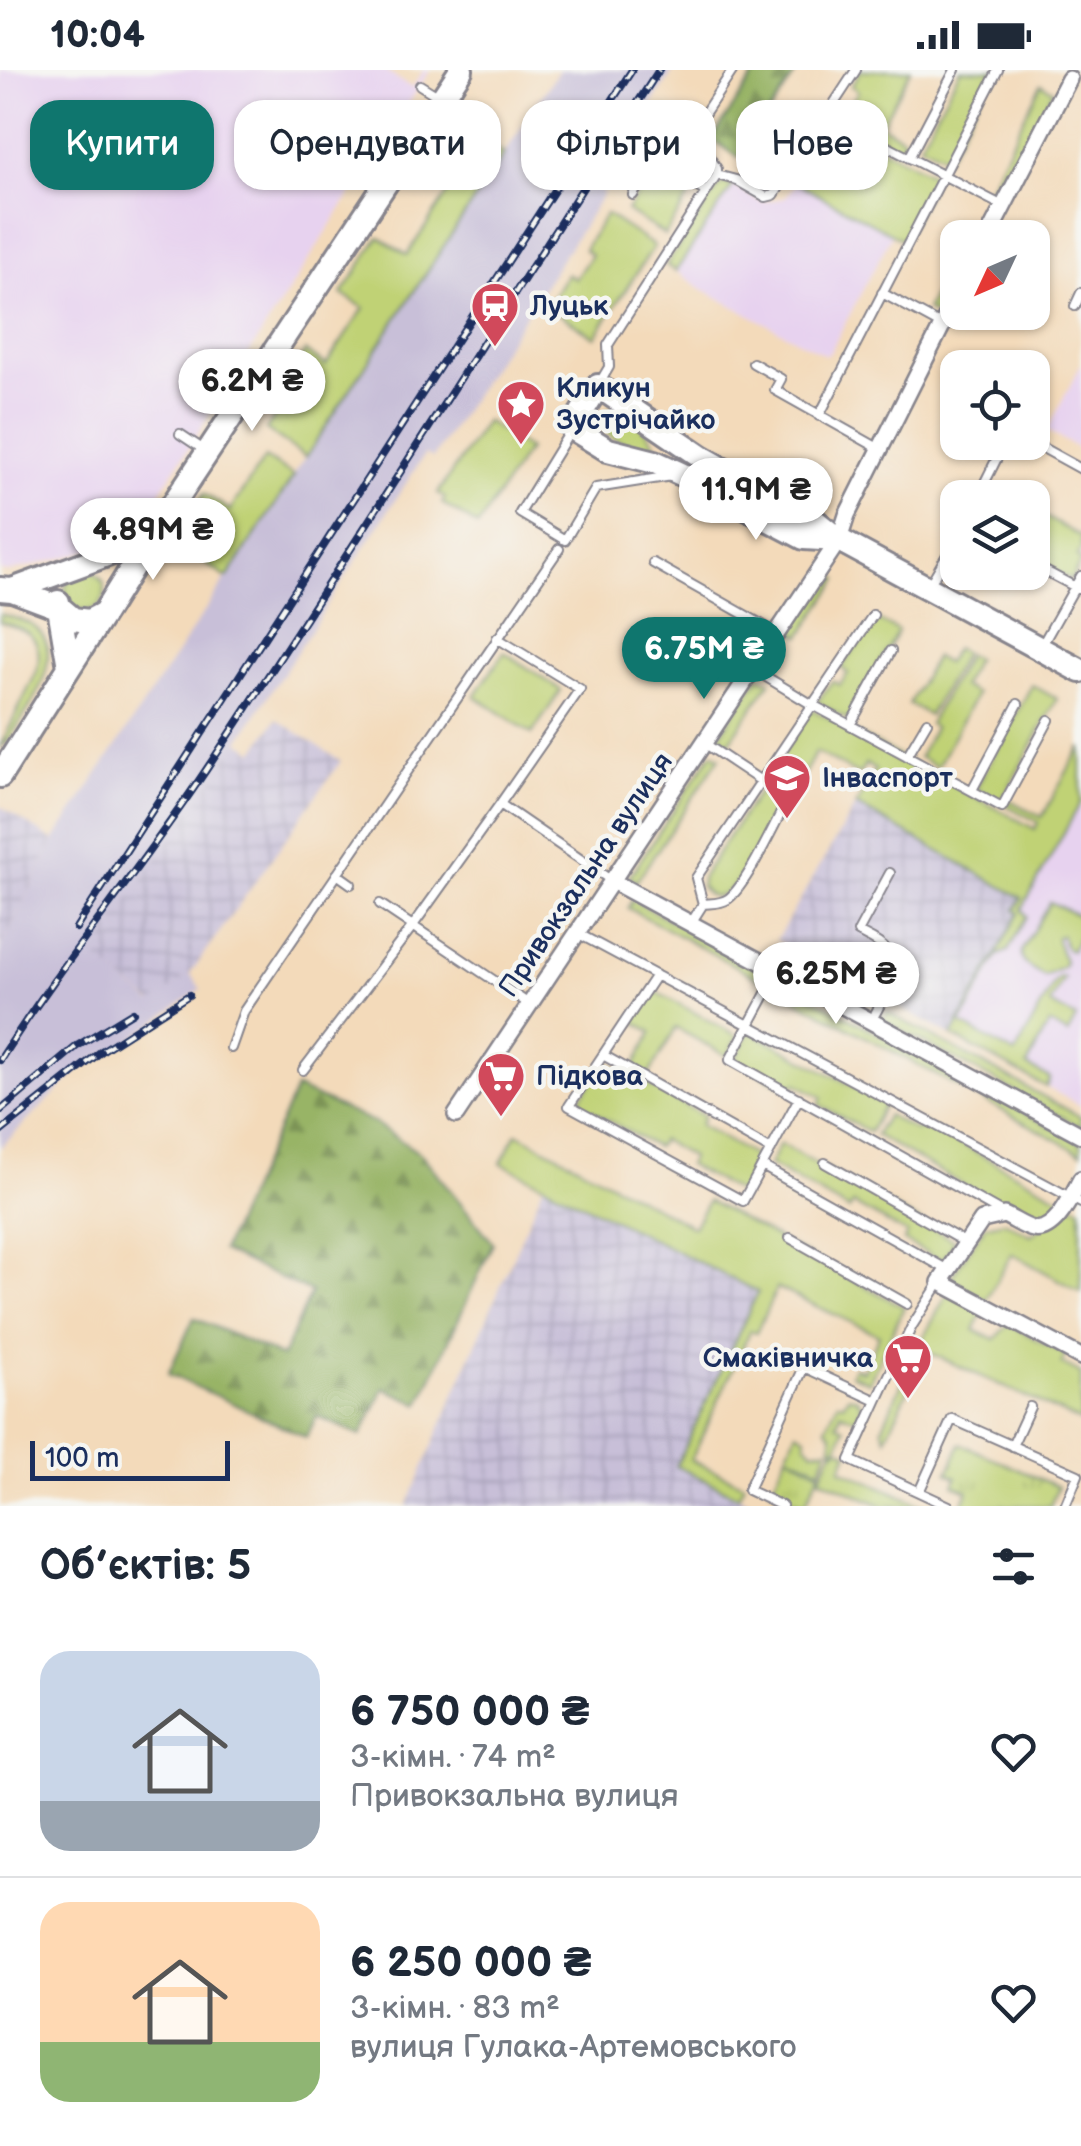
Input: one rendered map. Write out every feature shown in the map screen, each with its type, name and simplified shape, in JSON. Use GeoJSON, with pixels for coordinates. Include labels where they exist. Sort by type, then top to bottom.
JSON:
{"type":"FeatureCollection","features":[{"type":"Feature","properties":{"kind":"main road"},"geometry":{"type":"LineString","coordinates":[[0,773],[461,70]]}},
{"type":"Feature","properties":{"kind":"main road"},"geometry":{"type":"LineString","coordinates":[[839,540],[804,538],[681,474],[655,462],[608,450],[572,428],[598,386],[702,456],[814,520],[839,540],[1081,672]]}},
{"type":"Feature","properties":{"kind":"main road"},"geometry":{"type":"LineString","coordinates":[[6,590],[150,539]]}},
{"type":"Feature","properties":{"kind":"main road"},"geometry":{"type":"LineString","coordinates":[[6,590],[60,608],[73,619],[90,621],[108,607],[112,585],[105,572],[92,564],[70,567],[57,582],[55,596],[60,608],[69,667]]}},
{"type":"Feature","properties":{"kind":"street"},"geometry":{"type":"LineString","coordinates":[[996,220],[1072,83]]}},
{"type":"Feature","properties":{"kind":"street","name":"Привокзальна вулиця"},"geometry":{"type":"LineString","coordinates":[[456,1116],[839,540],[847,515],[940,328]]}},
{"type":"Feature","properties":{"kind":"street"},"geometry":{"type":"LineString","coordinates":[[612,881],[1081,1135]]}},
{"type":"Feature","properties":{"kind":"street"},"geometry":{"type":"LineString","coordinates":[[1081,1180],[1076,1200],[1044,1229],[1032,1229],[1004,1215],[982,1220],[944,1276],[1081,1357]]}},
{"type":"Feature","properties":{"kind":"lane"},"geometry":{"type":"LineString","coordinates":[[598,386],[610,367],[608,344],[717,176],[718,169],[693,131],[733,70]]}},
{"type":"Feature","properties":{"kind":"lane"},"geometry":{"type":"LineString","coordinates":[[838,100],[856,70]]}},
{"type":"Feature","properties":{"kind":"lane"},"geometry":{"type":"LineString","coordinates":[[909,158],[955,70]]}},
{"type":"Feature","properties":{"kind":"lane"},"geometry":{"type":"LineString","coordinates":[[820,416],[998,70]]}},
{"type":"Feature","properties":{"kind":"lane"},"geometry":{"type":"LineString","coordinates":[[420,86],[442,99]]}},
{"type":"Feature","properties":{"kind":"lane"},"geometry":{"type":"LineString","coordinates":[[888,147],[1003,206]]}},
{"type":"Feature","properties":{"kind":"lane"},"geometry":{"type":"LineString","coordinates":[[633,194],[654,160],[706,192]]}},
{"type":"Feature","properties":{"kind":"lane"},"geometry":{"type":"LineString","coordinates":[[717,176],[736,180]]}},
{"type":"Feature","properties":{"kind":"lane"},"geometry":{"type":"LineString","coordinates":[[754,190],[766,197],[777,190]]}},
{"type":"Feature","properties":{"kind":"lane"},"geometry":{"type":"LineString","coordinates":[[1075,306],[1081,293]]}},
{"type":"Feature","properties":{"kind":"lane"},"geometry":{"type":"LineString","coordinates":[[882,294],[940,325]]}},
{"type":"Feature","properties":{"kind":"lane"},"geometry":{"type":"LineString","coordinates":[[753,364],[781,380],[775,390],[880,450]]}},
{"type":"Feature","properties":{"kind":"lane"},"geometry":{"type":"LineString","coordinates":[[572,428],[520,513],[565,540],[596,488],[681,474]]}},
{"type":"Feature","properties":{"kind":"lane"},"geometry":{"type":"LineString","coordinates":[[180,434],[208,453]]}},
{"type":"Feature","properties":{"kind":"lane"},"geometry":{"type":"LineString","coordinates":[[1050,452],[1081,469]]}},
{"type":"Feature","properties":{"kind":"lane"},"geometry":{"type":"LineString","coordinates":[[231,1048],[244,1011],[559,549]]}},
{"type":"Feature","properties":{"kind":"lane"},"geometry":{"type":"LineString","coordinates":[[653,563],[778,633]]}},
{"type":"Feature","properties":{"kind":"lane"},"geometry":{"type":"LineString","coordinates":[[928,588],[940,567]]}},
{"type":"Feature","properties":{"kind":"lane"},"geometry":{"type":"LineString","coordinates":[[1050,574],[1077,588]]}},
{"type":"Feature","properties":{"kind":"lane"},"geometry":{"type":"LineString","coordinates":[[1040,649],[1081,576]]}},
{"type":"Feature","properties":{"kind":"lane"},"geometry":{"type":"LineString","coordinates":[[704,904],[696,878],[873,616]]}},
{"type":"Feature","properties":{"kind":"lane"},"geometry":{"type":"LineString","coordinates":[[303,1070],[412,926],[580,689],[497,638]]}},
{"type":"Feature","properties":{"kind":"lane"},"geometry":{"type":"LineString","coordinates":[[850,725],[891,651]]}},
{"type":"Feature","properties":{"kind":"lane"},"geometry":{"type":"LineString","coordinates":[[753,669],[1002,807],[1049,720]]}},
{"type":"Feature","properties":{"kind":"lane"},"geometry":{"type":"LineString","coordinates":[[972,790],[1018,704]]}},
{"type":"Feature","properties":{"kind":"lane"},"geometry":{"type":"LineString","coordinates":[[907,756],[927,722]]}},
{"type":"Feature","properties":{"kind":"lane"},"geometry":{"type":"LineString","coordinates":[[691,924],[704,904],[730,898],[788,799],[704,743]]}},
{"type":"Feature","properties":{"kind":"lane"},"geometry":{"type":"LineString","coordinates":[[500,804],[612,881]]}},
{"type":"Feature","properties":{"kind":"lane"},"geometry":{"type":"LineString","coordinates":[[871,1021],[883,1000],[892,966],[885,948],[858,932],[890,873]]}},
{"type":"Feature","properties":{"kind":"lane"},"geometry":{"type":"LineString","coordinates":[[337,874],[350,884]]}},
{"type":"Feature","properties":{"kind":"lane"},"geometry":{"type":"LineString","coordinates":[[380,904],[530,1004]]}},
{"type":"Feature","properties":{"kind":"lane"},"geometry":{"type":"LineString","coordinates":[[577,933],[1076,1200]]}},
{"type":"Feature","properties":{"kind":"lane"},"geometry":{"type":"LineString","coordinates":[[778,970],[730,1060],[1004,1215]]}},
{"type":"Feature","properties":{"kind":"lane"},"geometry":{"type":"LineString","coordinates":[[656,975],[569,1106],[743,1201],[799,1098]]}},
{"type":"Feature","properties":{"kind":"lane"},"geometry":{"type":"LineString","coordinates":[[603,1055],[771,1150]]}},
{"type":"Feature","properties":{"kind":"lane"},"geometry":{"type":"LineString","coordinates":[[825,1163],[966,1243]]}},
{"type":"Feature","properties":{"kind":"lane"},"geometry":{"type":"LineString","coordinates":[[762,1166],[944,1276],[912,1326],[850,1460],[950,1506]]}},
{"type":"Feature","properties":{"kind":"lane"},"geometry":{"type":"LineString","coordinates":[[790,1238],[906,1304]]}},
{"type":"Feature","properties":{"kind":"lane"},"geometry":{"type":"LineString","coordinates":[[782,1506],[748,1490],[804,1368],[877,1400]]}},
{"type":"Feature","properties":{"kind":"lane"},"geometry":{"type":"LineString","coordinates":[[1012,1446],[1030,1407]]}},
{"type":"Feature","properties":{"kind":"lane"},"geometry":{"type":"LineString","coordinates":[[919,1492],[952,1419],[1078,1475],[1065,1506]]}},
{"type":"Feature","properties":{"kind":"shaded area"},"geometry":{"type":"Polygon","coordinates":[[[0,70],[384,70],[412,88],[424,70],[430,70],[411,100],[234,100],[234,190],[353,190],[145,516],[100,548],[0,571],[0,70]]]}},
{"type":"Feature","properties":{"kind":"shaded area"},"geometry":{"type":"Polygon","coordinates":[[[559,70],[674,70],[654,100],[539,100],[559,70]]]}},
{"type":"Feature","properties":{"kind":"shaded area"},"geometry":{"type":"Polygon","coordinates":[[[521,128],[521,190],[604,193],[433,458],[425,454],[239,741],[91,954],[152,1003],[190,974],[201,989],[128,1042],[85,1064],[0,1148],[0,949],[54,841],[480,190],[501,190],[501,159],[521,128]]]}},
{"type":"Feature","properties":{"kind":"shaded area"},"geometry":{"type":"Polygon","coordinates":[[[733,186],[762,202],[785,198],[791,190],[809,190],[892,234],[829,354],[702,289],[676,271],[733,186]]]}},
{"type":"Feature","properties":{"kind":"shaded area"},"geometry":{"type":"Polygon","coordinates":[[[1081,364],[1081,450],[1050,433],[1050,425],[1081,364]]]}},
{"type":"Feature","properties":{"kind":"shaded area"},"geometry":{"type":"Polygon","coordinates":[[[277,719],[341,761],[190,974],[153,1003],[90,954],[239,741],[255,751],[277,719]]]}},
{"type":"Feature","properties":{"kind":"shaded area"},"geometry":{"type":"Polygon","coordinates":[[[1081,789],[1081,1106],[952,1036],[1081,789]]]}},
{"type":"Feature","properties":{"kind":"shaded area"},"geometry":{"type":"Polygon","coordinates":[[[856,805],[1022,898],[1019,912],[952,1036],[776,940],[856,805]]]}},
{"type":"Feature","properties":{"kind":"shaded area"},"geometry":{"type":"Polygon","coordinates":[[[0,806],[54,841],[0,949],[0,806]]]}},
{"type":"Feature","properties":{"kind":"shaded area"},"geometry":{"type":"Polygon","coordinates":[[[544,1184],[759,1292],[676,1466],[759,1506],[407,1506],[544,1184]]]}},
{"type":"Feature","properties":{"kind":"green space"},"geometry":{"type":"Polygon","coordinates":[[[758,70],[798,70],[778,100],[738,100],[758,70]]]}},
{"type":"Feature","properties":{"kind":"green space"},"geometry":{"type":"Polygon","coordinates":[[[861,70],[911,70],[888,112],[888,100],[853,100],[858,91],[851,86],[861,70]]]}},
{"type":"Feature","properties":{"kind":"green space"},"geometry":{"type":"Polygon","coordinates":[[[960,70],[994,70],[947,158],[920,144],[960,70]]]}},
{"type":"Feature","properties":{"kind":"green space"},"geometry":{"type":"Polygon","coordinates":[[[1041,84],[1053,90],[1000,195],[988,189],[1041,84]]]}},
{"type":"Feature","properties":{"kind":"green space"},"geometry":{"type":"Polygon","coordinates":[[[736,103],[736,156],[716,142],[716,133],[736,103]]]}},
{"type":"Feature","properties":{"kind":"green space"},"geometry":{"type":"Polygon","coordinates":[[[888,129],[905,139],[898,150],[888,144],[888,129]]]}},
{"type":"Feature","properties":{"kind":"green space"},"geometry":{"type":"Polygon","coordinates":[[[888,152],[936,176],[903,240],[810,190],[888,190],[888,152]]]}},
{"type":"Feature","properties":{"kind":"green space"},"geometry":{"type":"Polygon","coordinates":[[[719,186],[733,186],[676,271],[666,265],[719,186]]]}},
{"type":"Feature","properties":{"kind":"green space"},"geometry":{"type":"Polygon","coordinates":[[[450,190],[480,190],[306,457],[266,430],[305,370],[297,364],[305,351],[326,365],[364,308],[342,294],[379,237],[407,255],[450,190]]]}},
{"type":"Feature","properties":{"kind":"green space"},"geometry":{"type":"Polygon","coordinates":[[[640,190],[693,190],[665,235],[627,211],[640,190]]]}},
{"type":"Feature","properties":{"kind":"green space"},"geometry":{"type":"Polygon","coordinates":[[[606,214],[654,246],[595,337],[547,306],[567,274],[575,279],[591,255],[584,249],[606,214]]]}},
{"type":"Feature","properties":{"kind":"green space"},"geometry":{"type":"Polygon","coordinates":[[[940,283],[937,316],[926,310],[940,283]]]}},
{"type":"Feature","properties":{"kind":"green space"},"geometry":{"type":"Polygon","coordinates":[[[610,408],[637,422],[656,446],[630,444],[606,432],[599,418],[610,408]]]}},
{"type":"Feature","properties":{"kind":"green space"},"geometry":{"type":"Polygon","coordinates":[[[486,421],[528,449],[478,526],[442,503],[445,498],[438,493],[486,421]]]}},
{"type":"Feature","properties":{"kind":"green space"},"geometry":{"type":"Polygon","coordinates":[[[265,458],[294,476],[227,578],[173,542],[204,494],[230,510],[265,458]]]}},
{"type":"Feature","properties":{"kind":"green space"},"geometry":{"type":"Polygon","coordinates":[[[1050,520],[1081,537],[1077,557],[1081,561],[1071,580],[1050,568],[1050,520]]]}},
{"type":"Feature","properties":{"kind":"green space"},"geometry":{"type":"Polygon","coordinates":[[[85,571],[99,577],[105,591],[99,605],[85,611],[71,605],[65,591],[71,577],[85,571]]]}},
{"type":"Feature","properties":{"kind":"green space"},"geometry":{"type":"Polygon","coordinates":[[[828,572],[839,579],[801,636],[790,629],[828,572]]]}},
{"type":"Feature","properties":{"kind":"green space"},"geometry":{"type":"Polygon","coordinates":[[[0,614],[30,624],[43,635],[48,650],[47,666],[34,700],[7,743],[0,747],[37,671],[39,659],[32,637],[0,622],[0,614]]]}},
{"type":"Feature","properties":{"kind":"green space"},"geometry":{"type":"Polygon","coordinates":[[[876,619],[898,631],[848,720],[817,702],[832,681],[840,685],[848,673],[841,668],[876,619]]]}},
{"type":"Feature","properties":{"kind":"green space"},"geometry":{"type":"Polygon","coordinates":[[[955,648],[964,653],[929,715],[909,704],[935,657],[946,663],[955,648]]]}},
{"type":"Feature","properties":{"kind":"green space"},"geometry":{"type":"Polygon","coordinates":[[[504,652],[561,690],[532,734],[475,696],[504,652]]]}},
{"type":"Feature","properties":{"kind":"green space"},"geometry":{"type":"Polygon","coordinates":[[[967,655],[976,659],[962,686],[976,694],[937,767],[919,757],[934,728],[929,724],[967,655]]]}},
{"type":"Feature","properties":{"kind":"green space"},"geometry":{"type":"Polygon","coordinates":[[[759,676],[770,682],[729,743],[719,736],[759,676]]]}},
{"type":"Feature","properties":{"kind":"green space"},"geometry":{"type":"Polygon","coordinates":[[[1032,685],[1057,699],[1001,802],[976,788],[1032,685]]]}},
{"type":"Feature","properties":{"kind":"green space"},"geometry":{"type":"Polygon","coordinates":[[[812,709],[1035,829],[1038,822],[1006,805],[1009,800],[1042,817],[1081,746],[1081,802],[1022,909],[1027,916],[1008,951],[998,955],[961,1024],[1015,1054],[1054,983],[1059,977],[1064,978],[1050,1004],[1076,1018],[1068,1034],[1049,1024],[1027,1066],[1050,1078],[1046,1087],[952,1036],[1019,913],[1015,910],[1022,898],[856,805],[875,770],[866,764],[859,775],[816,752],[796,788],[786,792],[765,779],[812,709]]]}},
{"type":"Feature","properties":{"kind":"green space"},"geometry":{"type":"Polygon","coordinates":[[[712,753],[720,757],[636,882],[629,877],[712,753]]]}},
{"type":"Feature","properties":{"kind":"green space"},"geometry":{"type":"Polygon","coordinates":[[[764,789],[773,793],[779,804],[766,831],[735,885],[723,895],[712,896],[701,886],[701,878],[764,789]]]}},
{"type":"Feature","properties":{"kind":"green space"},"geometry":{"type":"Polygon","coordinates":[[[632,900],[771,975],[767,983],[628,908],[632,900]]]}},
{"type":"Feature","properties":{"kind":"green space"},"geometry":{"type":"Polygon","coordinates":[[[1050,902],[1081,917],[1081,931],[1071,951],[1061,936],[1056,937],[1065,963],[1045,976],[1025,963],[1022,950],[1050,902]]]}},
{"type":"Feature","properties":{"kind":"green space"},"geometry":{"type":"Polygon","coordinates":[[[778,979],[1081,1143],[1081,1153],[773,987],[778,979]]]}},
{"type":"Feature","properties":{"kind":"green space"},"geometry":{"type":"Polygon","coordinates":[[[653,990],[738,1036],[727,1056],[676,1028],[649,1075],[634,1067],[652,1032],[632,1020],[653,990]]]}},
{"type":"Feature","properties":{"kind":"green space"},"geometry":{"type":"Polygon","coordinates":[[[887,1012],[1081,1117],[1081,1127],[882,1020],[887,1012]]]}},
{"type":"Feature","properties":{"kind":"green space"},"geometry":{"type":"Polygon","coordinates":[[[750,1031],[885,1103],[869,1132],[819,1105],[822,1097],[795,1083],[791,1090],[735,1060],[750,1031]]]}},
{"type":"Feature","properties":{"kind":"green space"},"geometry":{"type":"Polygon","coordinates":[[[605,1062],[704,1116],[700,1125],[759,1159],[741,1194],[688,1165],[691,1157],[661,1140],[656,1147],[577,1103],[605,1062]]]}},
{"type":"Feature","properties":{"kind":"green space"},"geometry":{"type":"Polygon","coordinates":[[[296,1088],[373,1122],[422,1155],[493,1243],[420,1404],[384,1388],[361,1436],[317,1416],[306,1437],[168,1374],[194,1318],[282,1357],[311,1292],[222,1251],[296,1088]]]}},
{"type":"Feature","properties":{"kind":"green space"},"geometry":{"type":"Polygon","coordinates":[[[887,1115],[917,1131],[922,1123],[1063,1199],[1048,1220],[1033,1224],[875,1135],[887,1115]]]}},
{"type":"Feature","properties":{"kind":"green space"},"geometry":{"type":"Polygon","coordinates":[[[517,1133],[693,1227],[708,1201],[904,1307],[869,1382],[851,1374],[854,1367],[863,1371],[879,1335],[777,1288],[756,1333],[750,1331],[691,1460],[744,1484],[738,1496],[676,1466],[758,1292],[501,1163],[517,1133]]]}},
{"type":"Feature","properties":{"kind":"green space"},"geometry":{"type":"Polygon","coordinates":[[[780,1144],[955,1241],[942,1261],[904,1241],[907,1234],[853,1204],[849,1210],[769,1165],[780,1144]]]}},
{"type":"Feature","properties":{"kind":"green space"},"geometry":{"type":"Polygon","coordinates":[[[1073,1204],[1081,1208],[1081,1292],[1012,1254],[986,1300],[949,1280],[986,1225],[1004,1221],[1031,1235],[1073,1204]]]}},
{"type":"Feature","properties":{"kind":"green space"},"geometry":{"type":"Polygon","coordinates":[[[948,1293],[983,1311],[974,1330],[995,1340],[1008,1324],[1066,1355],[1062,1364],[1081,1374],[1081,1422],[926,1351],[886,1438],[882,1428],[917,1349],[948,1293]]]}},
{"type":"Feature","properties":{"kind":"green space"},"geometry":{"type":"Polygon","coordinates":[[[848,1396],[856,1398],[862,1406],[856,1419],[841,1413],[837,1424],[845,1428],[838,1446],[832,1449],[832,1434],[826,1427],[838,1402],[843,1404],[848,1396]]]}},
{"type":"Feature","properties":{"kind":"green space"},"geometry":{"type":"Polygon","coordinates":[[[797,1431],[806,1436],[806,1443],[814,1451],[828,1448],[821,1469],[787,1454],[797,1431]]]}},
{"type":"Feature","properties":{"kind":"green space"},"geometry":{"type":"Polygon","coordinates":[[[961,1444],[1058,1487],[1050,1506],[962,1506],[968,1491],[954,1485],[957,1477],[948,1473],[961,1444]]]}},
{"type":"Feature","properties":{"kind":"green space"},"geometry":{"type":"Polygon","coordinates":[[[840,1448],[848,1452],[841,1469],[925,1506],[883,1506],[820,1478],[832,1452],[840,1448]]]}},
{"type":"Feature","properties":{"kind":"green space"},"geometry":{"type":"Polygon","coordinates":[[[787,1454],[820,1472],[805,1504],[771,1489],[787,1454]]]}},
{"type":"Feature","properties":{"kind":"railway"},"geometry":{"type":"LineString","coordinates":[[76,928],[632,70]]}},
{"type":"Feature","properties":{"kind":"railway"},"geometry":{"type":"LineString","coordinates":[[0,1060],[206,770],[659,70]]}},
{"type":"Feature","properties":{"kind":"railway"},"geometry":{"type":"LineString","coordinates":[[0,1132],[103,1050],[189,995]]}},
{"type":"Feature","properties":{"kind":"railway"},"geometry":{"type":"LineString","coordinates":[[0,1111],[77,1046],[133,1012]]}},
{"type":"Feature","properties":{"kind":"place","name":"Луцьк"},"geometry":{"type":"Point","coordinates":[495,348]}},
{"type":"Feature","properties":{"kind":"place","name":"Кликун Зустрічайко"},"geometry":{"type":"Point","coordinates":[521,446]}},
{"type":"Feature","properties":{"kind":"place","name":"Інваспорт"},"geometry":{"type":"Point","coordinates":[787,820]}},
{"type":"Feature","properties":{"kind":"place","name":"Підкова"},"geometry":{"type":"Point","coordinates":[501,1118]}},
{"type":"Feature","properties":{"kind":"place","name":"Смаківничка"},"geometry":{"type":"Point","coordinates":[908,1400]}}]}
